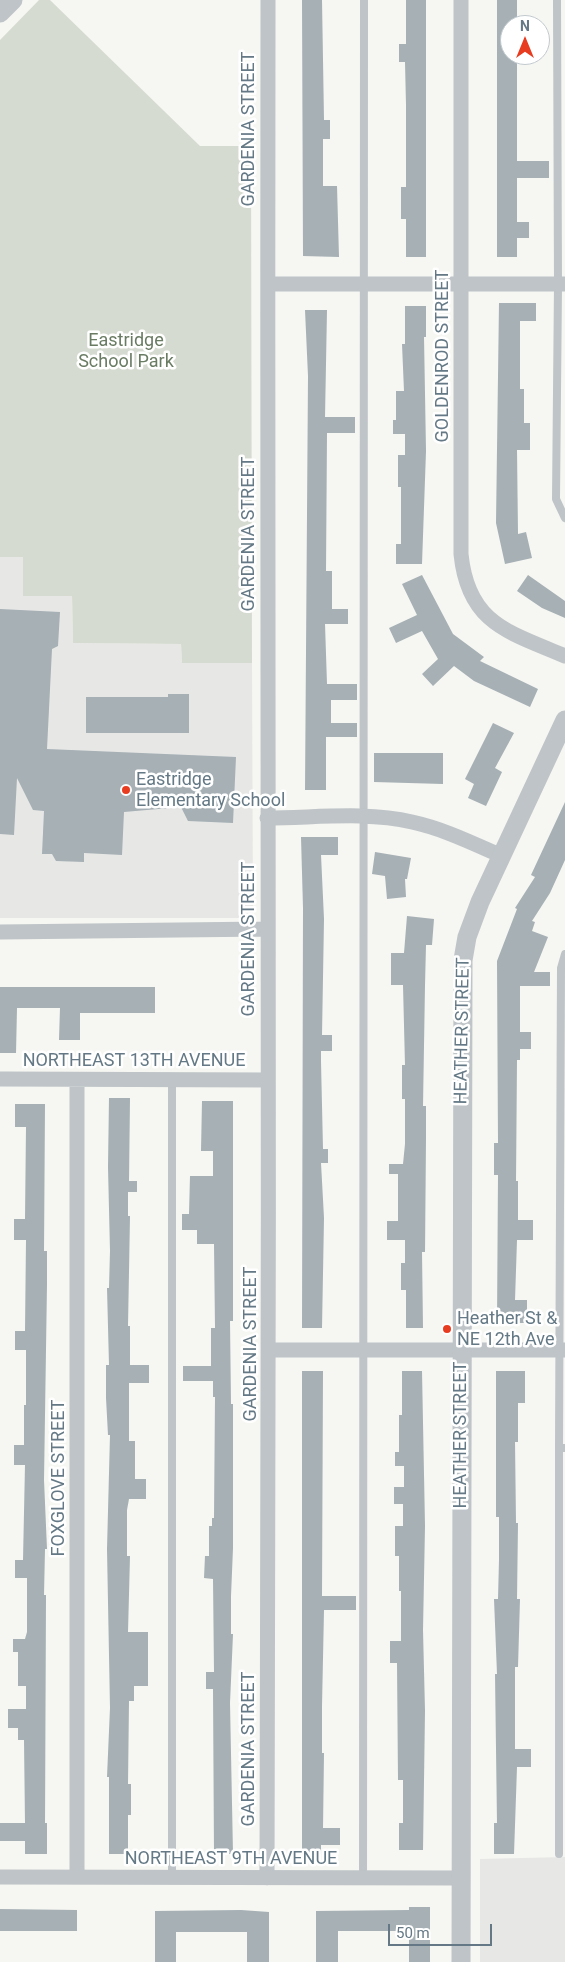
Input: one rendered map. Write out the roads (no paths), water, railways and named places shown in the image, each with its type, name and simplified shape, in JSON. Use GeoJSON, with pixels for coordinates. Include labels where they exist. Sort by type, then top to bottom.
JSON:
{"type":"FeatureCollection","features":[{"type":"Feature","properties":{"kind":"street"},"geometry":{"type":"LineString","coordinates":[[0,13],[13,0]]}},
{"type":"Feature","properties":{"kind":"street","name":"GARDENIA STREET"},"geometry":{"type":"LineString","coordinates":[[268,0],[267,929],[270,1350],[268,1878]]}},
{"type":"Feature","properties":{"kind":"street","name":"GOLDENROD STREET"},"geometry":{"type":"LineString","coordinates":[[461,0],[461,554],[463,577],[470,595],[489,619],[509,632],[565,656]]}},
{"type":"Feature","properties":{"kind":"street"},"geometry":{"type":"LineString","coordinates":[[268,284],[562,284]]}},
{"type":"Feature","properties":{"kind":"street","name":"HEATHER STREET"},"geometry":{"type":"LineString","coordinates":[[461,1962],[463,960],[474,917],[565,720]]}},
{"type":"Feature","properties":{"kind":"street"},"geometry":{"type":"LineString","coordinates":[[267,818],[385,818],[432,827],[502,856]]}},
{"type":"Feature","properties":{"kind":"street"},"geometry":{"type":"LineString","coordinates":[[0,932],[267,929]]}},
{"type":"Feature","properties":{"kind":"street","name":"NORTHEAST 13TH AVENUE"},"geometry":{"type":"LineString","coordinates":[[0,1080],[268,1080]]}},
{"type":"Feature","properties":{"kind":"street","name":"FOXGLOVE STREET"},"geometry":{"type":"LineString","coordinates":[[77,1080],[77,1877]]}},
{"type":"Feature","properties":{"kind":"street"},"geometry":{"type":"LineString","coordinates":[[270,1350],[562,1350]]}},
{"type":"Feature","properties":{"kind":"street","name":"NORTHEAST 9TH AVENUE"},"geometry":{"type":"LineString","coordinates":[[0,1877],[461,1878]]}},
{"type":"Feature","properties":{"kind":"lane"},"geometry":{"type":"LineString","coordinates":[[363,1878],[362,284],[364,0]]}},
{"type":"Feature","properties":{"kind":"lane"},"geometry":{"type":"LineString","coordinates":[[557,0],[562,284],[556,499],[565,518]]}},
{"type":"Feature","properties":{"kind":"lane"},"geometry":{"type":"LineString","coordinates":[[559,1854],[562,1448],[561,968],[565,954]]}},
{"type":"Feature","properties":{"kind":"lane"},"geometry":{"type":"LineString","coordinates":[[172,1080],[172,1878]]}},
{"type":"Feature","properties":{"kind":"place","name":"Eastridge Elementary School"},"geometry":{"type":"Point","coordinates":[126,790]}},
{"type":"Feature","properties":{"kind":"place","name":"Heather St & NE 12th Ave"},"geometry":{"type":"Point","coordinates":[447,1329]}},
{"type":"Feature","properties":{"kind":"park label","name":"Eastridge School Park"},"geometry":{"type":"Point","coordinates":[126,351]}}]}
